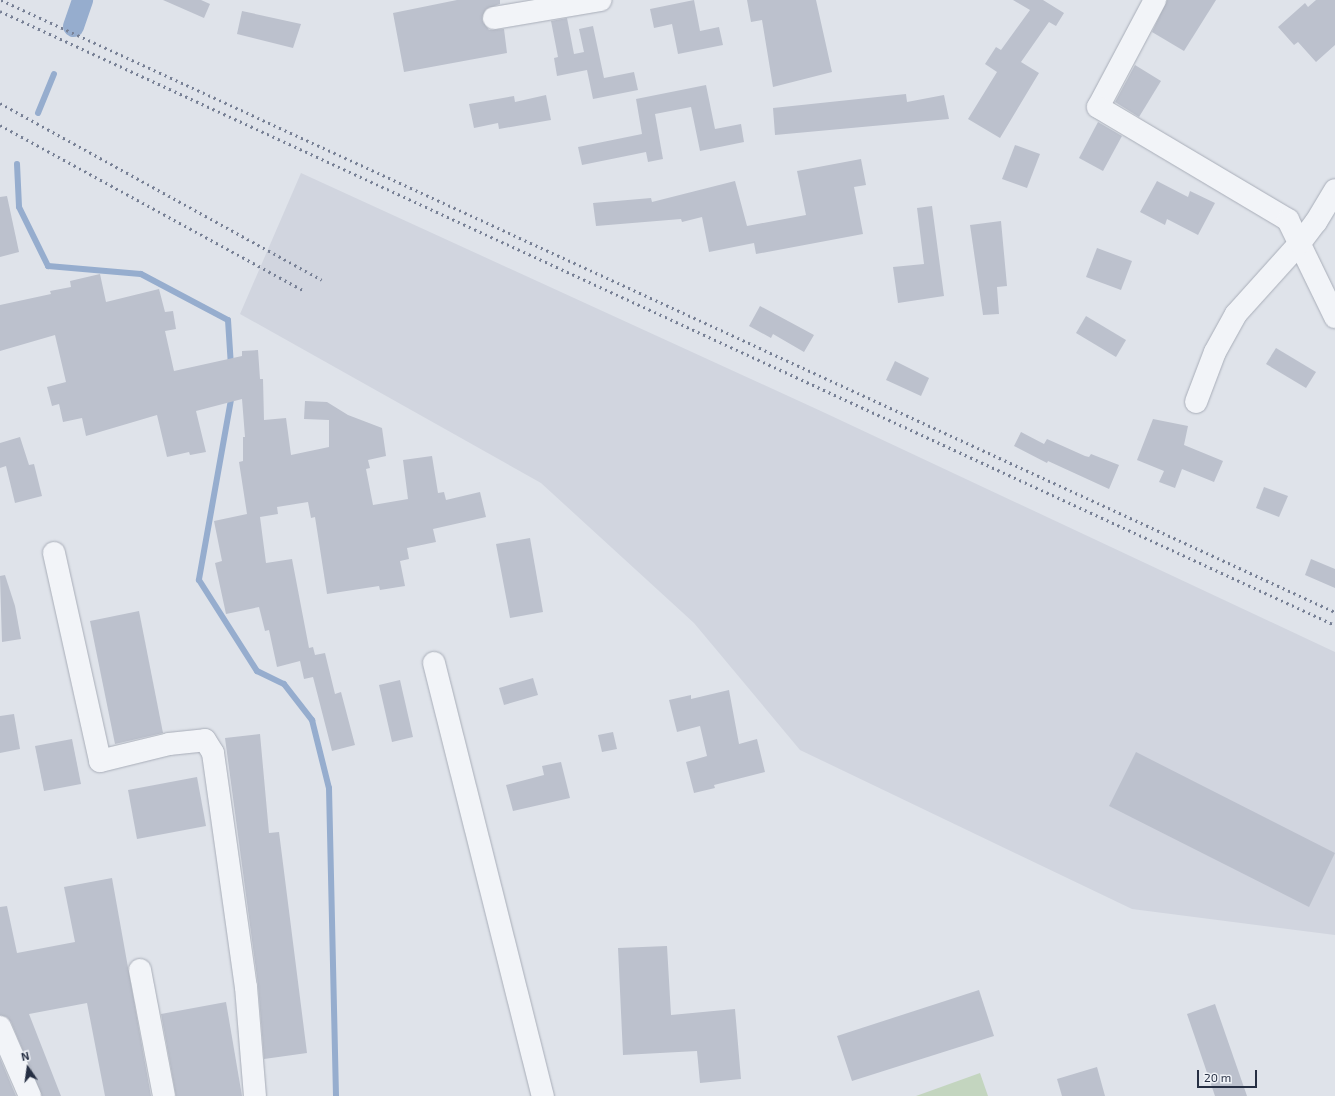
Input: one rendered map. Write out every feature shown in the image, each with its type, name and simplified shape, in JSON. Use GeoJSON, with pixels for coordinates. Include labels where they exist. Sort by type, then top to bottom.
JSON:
{"type":"FeatureCollection","features":[{"type":"Feature","properties":{"kind":"street"},"geometry":{"type":"LineString","coordinates":[[494,18],[600,0]]}},
{"type":"Feature","properties":{"kind":"street"},"geometry":{"type":"LineString","coordinates":[[1155,0],[1098,107],[1288,220],[1335,317]]}},
{"type":"Feature","properties":{"kind":"street"},"geometry":{"type":"LineString","coordinates":[[1196,402],[1216,352],[1236,314],[1300,243],[1316,222],[1335,190]]}},
{"type":"Feature","properties":{"kind":"street"},"geometry":{"type":"LineString","coordinates":[[54,553],[100,761],[169,744],[205,740],[213,753],[246,987],[255,1096]]}},
{"type":"Feature","properties":{"kind":"street"},"geometry":{"type":"LineString","coordinates":[[434,664],[543,1096]]}},
{"type":"Feature","properties":{"kind":"street"},"geometry":{"type":"LineString","coordinates":[[140,970],[164,1096]]}},
{"type":"Feature","properties":{"kind":"street"},"geometry":{"type":"LineString","coordinates":[[0,1027],[30,1096]]}},
{"type":"Feature","properties":{"kind":"shaded area"},"geometry":{"type":"Polygon","coordinates":[[[301,173],[823,412],[1335,652],[1335,935],[1132,909],[800,750],[694,623],[541,483],[240,314],[301,173]]]}},
{"type":"Feature","properties":{"kind":"green space"},"geometry":{"type":"Polygon","coordinates":[[[980,1073],[988,1096],[916,1096],[980,1073]]]}},
{"type":"Feature","properties":{"kind":"building"},"geometry":{"type":"Polygon","coordinates":[[[163,0],[201,0],[210,4],[204,18],[163,0]]]}},
{"type":"Feature","properties":{"kind":"building"},"geometry":{"type":"Polygon","coordinates":[[[457,0],[500,0],[500,4],[486,9],[482,20],[489,30],[504,29],[507,53],[404,72],[393,13],[457,0]]]}},
{"type":"Feature","properties":{"kind":"building"},"geometry":{"type":"Polygon","coordinates":[[[694,0],[700,31],[719,27],[723,45],[678,54],[672,24],[654,28],[650,9],[694,0]]]}},
{"type":"Feature","properties":{"kind":"building"},"geometry":{"type":"Polygon","coordinates":[[[747,0],[816,0],[832,72],[773,87],[762,20],[751,22],[747,0]]]}},
{"type":"Feature","properties":{"kind":"building"},"geometry":{"type":"Polygon","coordinates":[[[1013,0],[1043,0],[1064,13],[1056,26],[1049,22],[1021,62],[1039,73],[1000,138],[968,119],[997,72],[985,64],[996,47],[1001,50],[1030,10],[1013,0]]]}},
{"type":"Feature","properties":{"kind":"building"},"geometry":{"type":"Polygon","coordinates":[[[1167,0],[1216,0],[1184,51],[1152,32],[1167,0]]]}},
{"type":"Feature","properties":{"kind":"building"},"geometry":{"type":"Polygon","coordinates":[[[1316,0],[1335,0],[1335,45],[1316,62],[1298,42],[1294,45],[1278,27],[1305,3],[1308,7],[1316,0]]]}},
{"type":"Feature","properties":{"kind":"building"},"geometry":{"type":"Polygon","coordinates":[[[242,11],[301,24],[293,48],[237,34],[242,11]]]}},
{"type":"Feature","properties":{"kind":"building"},"geometry":{"type":"Polygon","coordinates":[[[567,18],[574,54],[584,52],[579,29],[593,26],[604,78],[634,72],[638,90],[593,99],[587,70],[557,76],[554,58],[558,57],[551,21],[567,18]]]}},
{"type":"Feature","properties":{"kind":"building"},"geometry":{"type":"Polygon","coordinates":[[[1135,65],[1161,81],[1139,117],[1115,102],[1135,65]]]}},
{"type":"Feature","properties":{"kind":"building"},"geometry":{"type":"Polygon","coordinates":[[[706,85],[715,129],[741,124],[744,142],[700,151],[691,107],[655,114],[663,159],[648,162],[646,152],[582,165],[578,147],[642,134],[636,99],[706,85]]]}},
{"type":"Feature","properties":{"kind":"building"},"geometry":{"type":"Polygon","coordinates":[[[906,94],[907,102],[944,95],[949,119],[775,135],[773,108],[906,94]]]}},
{"type":"Feature","properties":{"kind":"building"},"geometry":{"type":"Polygon","coordinates":[[[546,95],[551,120],[499,129],[498,123],[474,128],[469,104],[514,96],[515,102],[546,95]]]}},
{"type":"Feature","properties":{"kind":"building"},"geometry":{"type":"Polygon","coordinates":[[[1098,122],[1122,136],[1103,171],[1079,158],[1098,122]]]}},
{"type":"Feature","properties":{"kind":"building"},"geometry":{"type":"Polygon","coordinates":[[[1015,145],[1040,154],[1027,188],[1002,179],[1015,145]]]}},
{"type":"Feature","properties":{"kind":"building"},"geometry":{"type":"Polygon","coordinates":[[[861,159],[866,185],[854,187],[863,234],[756,254],[754,243],[709,252],[702,217],[682,222],[681,219],[596,226],[593,203],[651,198],[652,202],[735,181],[747,226],[806,215],[797,171],[861,159]]]}},
{"type":"Feature","properties":{"kind":"building"},"geometry":{"type":"Polygon","coordinates":[[[1157,181],[1188,197],[1190,191],[1215,203],[1198,235],[1167,219],[1165,225],[1140,212],[1157,181]]]}},
{"type":"Feature","properties":{"kind":"building"},"geometry":{"type":"Polygon","coordinates":[[[7,196],[19,252],[0,257],[0,197],[7,196]]]}},
{"type":"Feature","properties":{"kind":"building"},"geometry":{"type":"Polygon","coordinates":[[[932,206],[944,296],[898,303],[893,267],[924,264],[917,208],[932,206]]]}},
{"type":"Feature","properties":{"kind":"building"},"geometry":{"type":"Polygon","coordinates":[[[1001,221],[1007,286],[997,287],[999,314],[983,315],[970,225],[1001,221]]]}},
{"type":"Feature","properties":{"kind":"building"},"geometry":{"type":"Polygon","coordinates":[[[1097,248],[1132,261],[1121,290],[1086,277],[1097,248]]]}},
{"type":"Feature","properties":{"kind":"building"},"geometry":{"type":"Polygon","coordinates":[[[100,274],[106,302],[159,289],[165,312],[173,311],[176,329],[165,331],[174,371],[242,356],[242,351],[258,350],[260,379],[263,379],[264,420],[286,418],[291,455],[329,447],[329,420],[304,419],[305,401],[327,402],[348,415],[382,428],[386,456],[368,460],[370,468],[366,469],[373,505],[408,499],[403,460],[432,456],[438,493],[444,492],[446,500],[480,492],[486,517],[433,529],[436,542],[407,548],[409,559],[400,561],[405,586],[380,590],[379,586],[327,594],[315,517],[311,518],[308,502],[277,507],[278,514],[260,517],[266,563],[292,559],[309,648],[313,647],[315,655],[325,653],[335,694],[341,692],[355,745],[332,751],[313,677],[304,679],[300,661],[277,667],[269,630],[265,631],[259,607],[226,614],[215,563],[222,561],[214,521],[247,514],[239,462],[243,461],[243,437],[245,437],[242,399],[196,411],[206,452],[190,455],[189,452],[167,457],[157,415],[86,436],[82,418],[63,422],[59,404],[52,406],[47,387],[66,382],[55,335],[0,351],[0,305],[51,294],[50,291],[71,287],[70,281],[100,274]]]}},
{"type":"Feature","properties":{"kind":"building"},"geometry":{"type":"Polygon","coordinates":[[[760,306],[814,335],[804,352],[773,334],[771,338],[749,326],[760,306]]]}},
{"type":"Feature","properties":{"kind":"building"},"geometry":{"type":"Polygon","coordinates":[[[1086,316],[1126,340],[1116,357],[1076,333],[1086,316]]]}},
{"type":"Feature","properties":{"kind":"building"},"geometry":{"type":"Polygon","coordinates":[[[1276,348],[1316,372],[1306,388],[1266,364],[1276,348]]]}},
{"type":"Feature","properties":{"kind":"building"},"geometry":{"type":"Polygon","coordinates":[[[895,361],[929,378],[921,396],[886,380],[895,361]]]}},
{"type":"Feature","properties":{"kind":"building"},"geometry":{"type":"Polygon","coordinates":[[[1153,419],[1188,426],[1184,445],[1223,461],[1214,482],[1182,469],[1175,488],[1159,482],[1164,471],[1137,460],[1153,419]]]}},
{"type":"Feature","properties":{"kind":"building"},"geometry":{"type":"Polygon","coordinates":[[[1021,432],[1044,444],[1047,439],[1085,456],[1089,457],[1091,454],[1119,465],[1109,489],[1048,461],[1047,463],[1014,446],[1021,432]]]}},
{"type":"Feature","properties":{"kind":"building"},"geometry":{"type":"Polygon","coordinates":[[[20,437],[29,465],[34,464],[42,496],[15,503],[6,466],[0,468],[0,443],[20,437]]]}},
{"type":"Feature","properties":{"kind":"building"},"geometry":{"type":"Polygon","coordinates":[[[1264,487],[1288,496],[1279,517],[1256,508],[1264,487]]]}},
{"type":"Feature","properties":{"kind":"building"},"geometry":{"type":"Polygon","coordinates":[[[530,538],[543,612],[510,618],[496,544],[530,538]]]}},
{"type":"Feature","properties":{"kind":"building"},"geometry":{"type":"Polygon","coordinates":[[[1311,559],[1335,569],[1335,588],[1305,575],[1311,559]]]}},
{"type":"Feature","properties":{"kind":"building"},"geometry":{"type":"Polygon","coordinates":[[[5,575],[15,606],[21,639],[2,642],[0,576],[5,575]]]}},
{"type":"Feature","properties":{"kind":"building"},"geometry":{"type":"Polygon","coordinates":[[[139,611],[163,733],[115,744],[90,621],[139,611]]]}},
{"type":"Feature","properties":{"kind":"building"},"geometry":{"type":"Polygon","coordinates":[[[533,678],[538,695],[504,705],[499,688],[533,678]]]}},
{"type":"Feature","properties":{"kind":"building"},"geometry":{"type":"Polygon","coordinates":[[[400,680],[413,737],[392,742],[379,685],[400,680]]]}},
{"type":"Feature","properties":{"kind":"building"},"geometry":{"type":"Polygon","coordinates":[[[729,690],[739,744],[757,739],[765,772],[714,785],[715,788],[694,793],[686,762],[707,756],[700,726],[677,732],[669,700],[691,695],[691,699],[729,690]]]}},
{"type":"Feature","properties":{"kind":"building"},"geometry":{"type":"Polygon","coordinates":[[[14,714],[20,749],[0,753],[0,716],[14,714]]]}},
{"type":"Feature","properties":{"kind":"building"},"geometry":{"type":"Polygon","coordinates":[[[613,732],[617,749],[602,752],[598,735],[613,732]]]}},
{"type":"Feature","properties":{"kind":"building"},"geometry":{"type":"Polygon","coordinates":[[[260,734],[269,833],[279,832],[307,1053],[264,1059],[258,985],[225,738],[260,734]]]}},
{"type":"Feature","properties":{"kind":"building"},"geometry":{"type":"Polygon","coordinates":[[[72,739],[81,784],[44,791],[35,746],[72,739]]]}},
{"type":"Feature","properties":{"kind":"building"},"geometry":{"type":"Polygon","coordinates":[[[1136,752],[1335,853],[1309,907],[1109,806],[1136,752]]]}},
{"type":"Feature","properties":{"kind":"building"},"geometry":{"type":"Polygon","coordinates":[[[561,762],[570,798],[513,811],[506,785],[544,775],[542,766],[561,762]]]}},
{"type":"Feature","properties":{"kind":"building"},"geometry":{"type":"Polygon","coordinates":[[[197,777],[206,826],[137,839],[128,790],[197,777]]]}},
{"type":"Feature","properties":{"kind":"building"},"geometry":{"type":"Polygon","coordinates":[[[112,878],[151,1096],[105,1096],[87,1003],[29,1014],[61,1096],[42,1096],[11,1022],[7,1017],[0,1015],[0,907],[7,906],[17,953],[75,942],[64,887],[112,878]]]}},
{"type":"Feature","properties":{"kind":"building"},"geometry":{"type":"Polygon","coordinates":[[[667,946],[671,1015],[735,1009],[741,1079],[700,1083],[697,1051],[623,1055],[618,948],[667,946]]]}},
{"type":"Feature","properties":{"kind":"building"},"geometry":{"type":"Polygon","coordinates":[[[979,990],[994,1036],[852,1081],[837,1036],[979,990]]]}},
{"type":"Feature","properties":{"kind":"building"},"geometry":{"type":"Polygon","coordinates":[[[226,1002],[242,1096],[176,1096],[161,1014],[226,1002]]]}},
{"type":"Feature","properties":{"kind":"building"},"geometry":{"type":"Polygon","coordinates":[[[1215,1004],[1247,1096],[1215,1096],[1187,1014],[1215,1004]]]}},
{"type":"Feature","properties":{"kind":"building"},"geometry":{"type":"Polygon","coordinates":[[[0,1058],[16,1096],[0,1096],[0,1058]]]}},
{"type":"Feature","properties":{"kind":"building"},"geometry":{"type":"Polygon","coordinates":[[[1097,1067],[1105,1096],[1062,1096],[1057,1079],[1097,1067]]]}},
{"type":"Feature","properties":{"kind":"waterway"},"geometry":{"type":"LineString","coordinates":[[73,26],[82,0]]}},
{"type":"Feature","properties":{"kind":"waterway"},"geometry":{"type":"LineString","coordinates":[[38,113],[54,74]]}},
{"type":"Feature","properties":{"kind":"waterway"},"geometry":{"type":"LineString","coordinates":[[17,164],[19,207],[48,266],[141,274],[228,320],[231,367]]}},
{"type":"Feature","properties":{"kind":"waterway"},"geometry":{"type":"LineString","coordinates":[[232,394],[199,580],[257,671],[284,684],[312,720],[329,788],[336,1096]]}},
{"type":"Feature","properties":{"kind":"railway"},"geometry":{"type":"LineString","coordinates":[[1,0],[1335,612]]}},
{"type":"Feature","properties":{"kind":"railway"},"geometry":{"type":"LineString","coordinates":[[0,11],[1335,625]]}},
{"type":"Feature","properties":{"kind":"railway"},"geometry":{"type":"LineString","coordinates":[[0,103],[322,280]]}},
{"type":"Feature","properties":{"kind":"railway"},"geometry":{"type":"LineString","coordinates":[[0,125],[303,290]]}}]}
